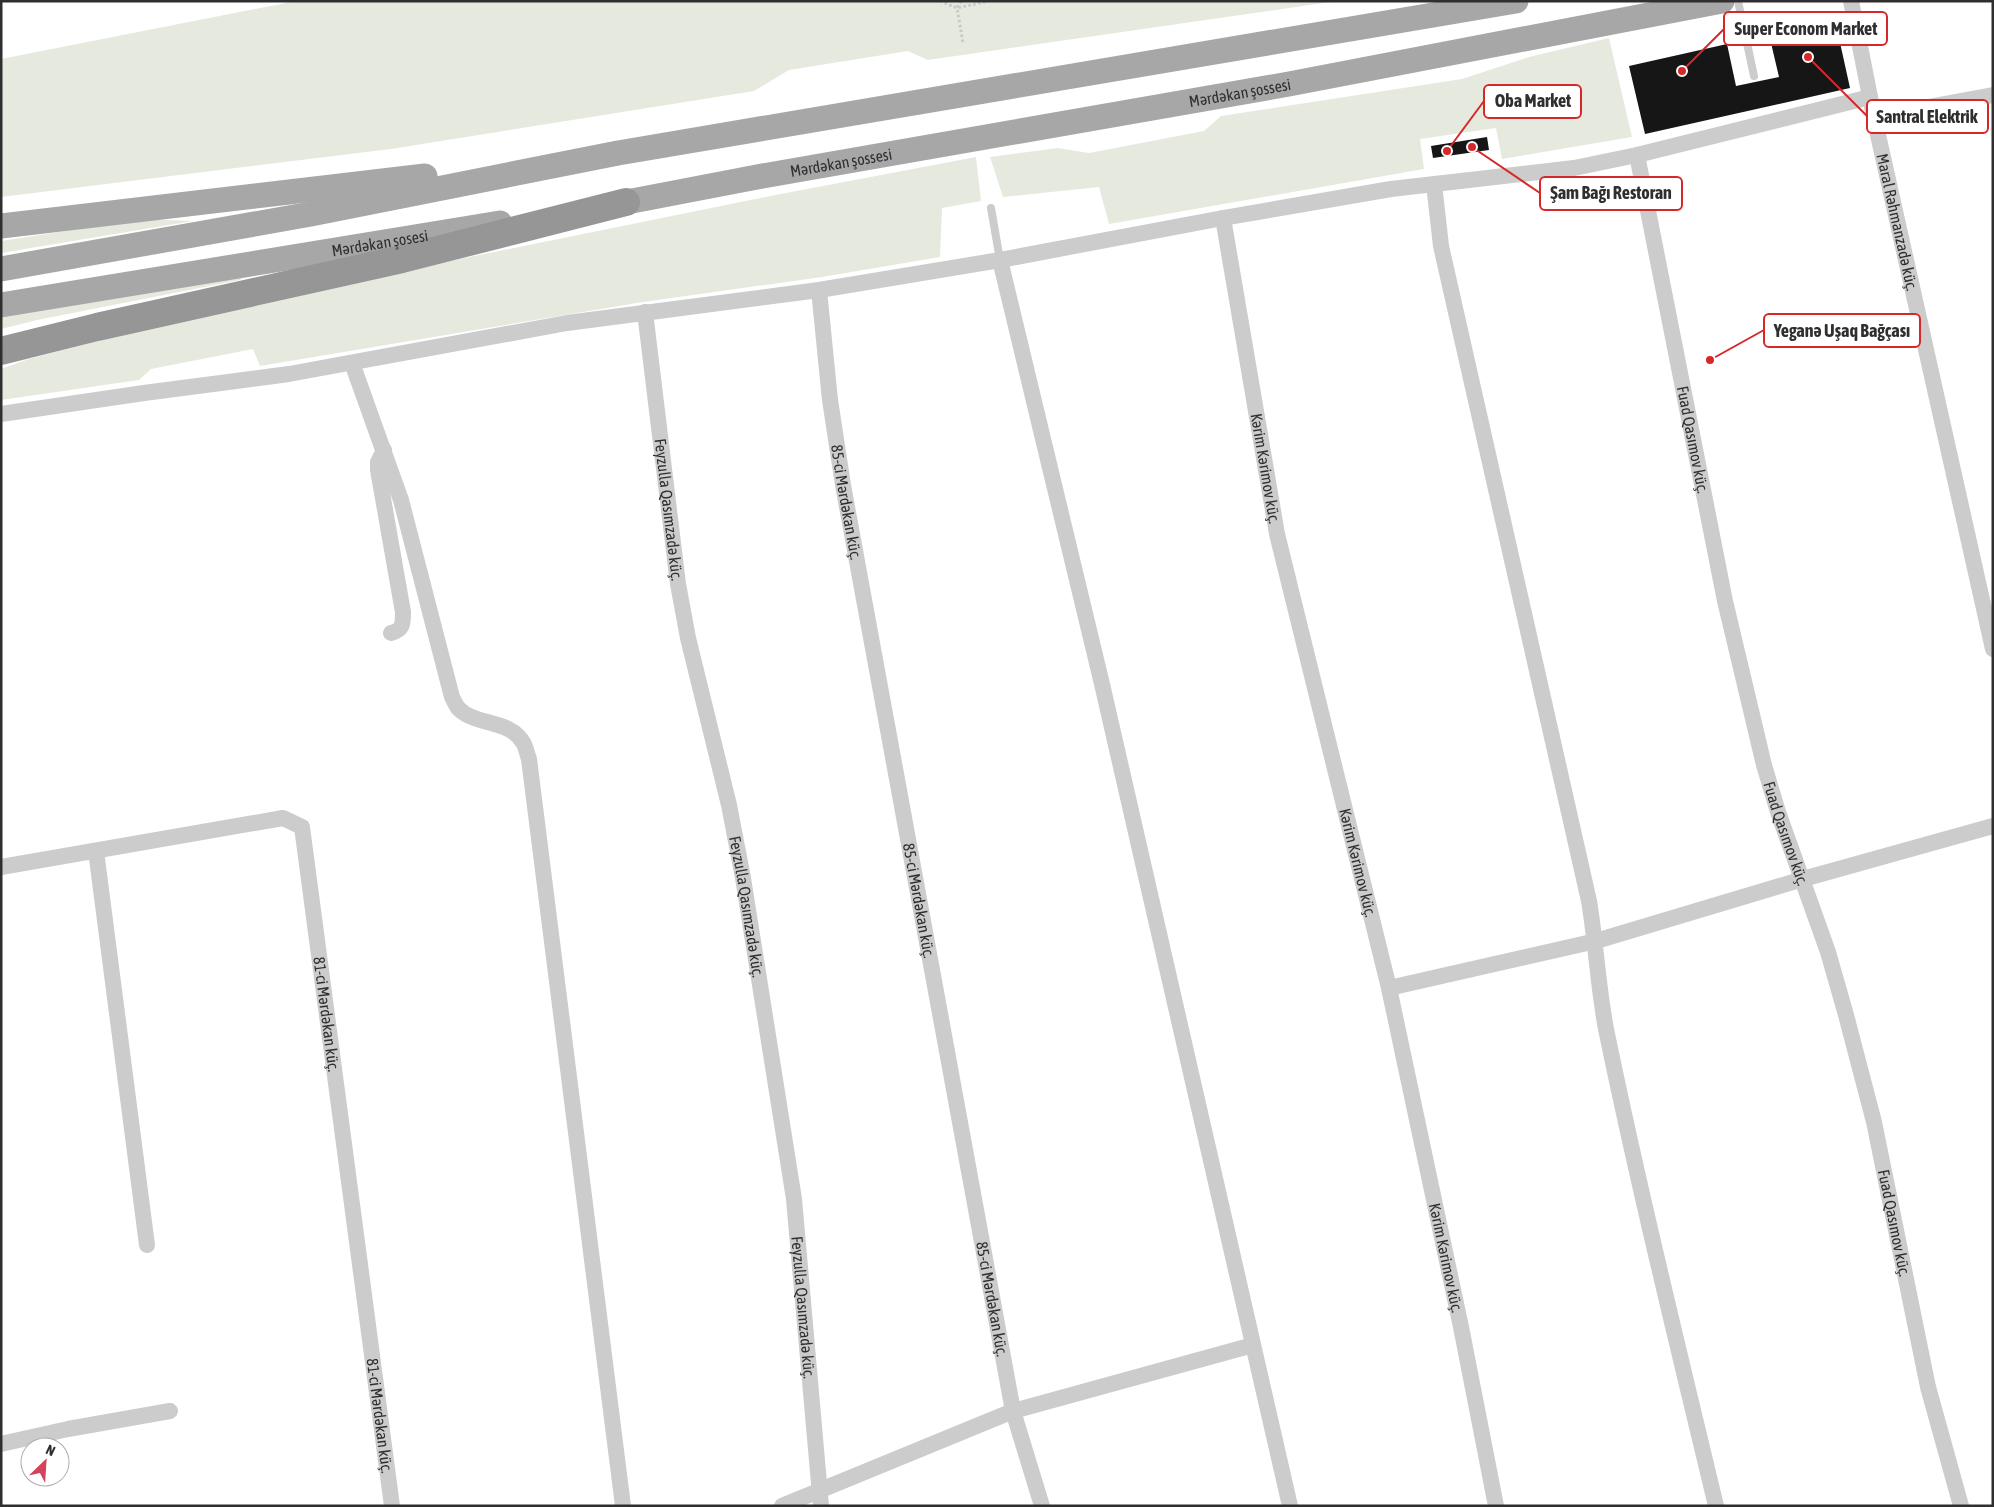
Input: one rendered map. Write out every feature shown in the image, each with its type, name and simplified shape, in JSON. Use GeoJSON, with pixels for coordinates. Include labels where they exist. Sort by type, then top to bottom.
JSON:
{"type":"FeatureCollection","features":[{"type":"Feature","properties":{"kind":"highway"},"geometry":{"type":"LineString","coordinates":[[1,351],[97,326],[402,259],[626,202]]}},
{"type":"Feature","properties":{"kind":"main road"},"geometry":{"type":"LineString","coordinates":[[1,268],[311,214],[618,153],[1516,1]]}},
{"type":"Feature","properties":{"kind":"main road","name":"Mərdəkan şossesi"},"geometry":{"type":"LineString","coordinates":[[757,177],[1288,84],[1722,1]]}},
{"type":"Feature","properties":{"kind":"main road"},"geometry":{"type":"LineString","coordinates":[[1,226],[618,153]]}},
{"type":"Feature","properties":{"kind":"main road","name":"Mərdəkan şosesi"},"geometry":{"type":"LineString","coordinates":[[1,305],[626,202],[757,177]]}},
{"type":"Feature","properties":{"kind":"street","name":"Maral Rəhmanzadə küç."},"geometry":{"type":"LineString","coordinates":[[1851,1],[1874,117],[1985,584],[1993,649]]}},
{"type":"Feature","properties":{"kind":"street"},"geometry":{"type":"LineString","coordinates":[[1874,117],[1993,95]]}},
{"type":"Feature","properties":{"kind":"street"},"geometry":{"type":"LineString","coordinates":[[1,414],[352,363],[567,322],[819,290],[1000,260],[1223,218],[1434,184],[1574,168],[1637,155],[1870,97]]}},
{"type":"Feature","properties":{"kind":"street","name":"Fuad Qasımov küç."},"geometry":{"type":"LineString","coordinates":[[1637,155],[1725,601],[1764,765],[1778,812],[1828,952],[1874,1122],[1928,1387],[1961,1506]]}},
{"type":"Feature","properties":{"kind":"street"},"geometry":{"type":"LineString","coordinates":[[1434,184],[1441,246],[1577,845],[1596,941],[1606,1026],[1643,1199],[1716,1506]]}},
{"type":"Feature","properties":{"kind":"street","name":"Kərim Kərimov küç."},"geometry":{"type":"LineString","coordinates":[[1223,218],[1277,534],[1389,988],[1461,1327],[1496,1506]]}},
{"type":"Feature","properties":{"kind":"street"},"geometry":{"type":"LineString","coordinates":[[1000,260],[1102,684],[1290,1506]]}},
{"type":"Feature","properties":{"kind":"street","name":"85-ci Mərdəkan küç."},"geometry":{"type":"LineString","coordinates":[[819,290],[830,400],[842,484],[1013,1411],[1042,1506]]}},
{"type":"Feature","properties":{"kind":"street","name":"Feyzulla Qasımzadə küç."},"geometry":{"type":"LineString","coordinates":[[645,312],[678,584],[688,638],[729,804],[794,1200],[821,1498]]}},
{"type":"Feature","properties":{"kind":"street"},"geometry":{"type":"LineString","coordinates":[[352,363],[401,500],[452,697],[458,708],[470,716],[500,724],[514,732],[524,744],[529,759],[624,1506]]}},
{"type":"Feature","properties":{"kind":"street"},"geometry":{"type":"LineString","coordinates":[[384,450],[378,462],[378,470],[403,612],[403,624],[399,631],[391,633]]}},
{"type":"Feature","properties":{"kind":"street","name":"81-ci Mərdəkan küç."},"geometry":{"type":"LineString","coordinates":[[1,867],[283,818],[302,827],[392,1506]]}},
{"type":"Feature","properties":{"kind":"street"},"geometry":{"type":"LineString","coordinates":[[1389,988],[1596,941],[1803,879],[1993,826]]}},
{"type":"Feature","properties":{"kind":"street"},"geometry":{"type":"LineString","coordinates":[[96,851],[148,1245]]}},
{"type":"Feature","properties":{"kind":"street"},"geometry":{"type":"LineString","coordinates":[[782,1506],[821,1498],[1013,1411],[1253,1345]]}},
{"type":"Feature","properties":{"kind":"street"},"geometry":{"type":"LineString","coordinates":[[1,1444],[68,1429],[170,1411]]}},
{"type":"Feature","properties":{"kind":"lane"},"geometry":{"type":"LineString","coordinates":[[1738,1],[1754,76]]}},
{"type":"Feature","properties":{"kind":"lane"},"geometry":{"type":"LineString","coordinates":[[991,208],[1000,260]]}},
{"type":"Feature","properties":{"kind":"path"},"geometry":{"type":"LineString","coordinates":[[940,1],[957,8],[989,1]]}},
{"type":"Feature","properties":{"kind":"path"},"geometry":{"type":"LineString","coordinates":[[961,1],[957,8],[963,43]]}},
{"type":"Feature","properties":{"kind":"shaded area"},"geometry":{"type":"Polygon","coordinates":[[[296,1],[1337,1],[928,60],[908,51],[789,70],[754,91],[391,149],[1,197],[1,59],[296,1]]]}},
{"type":"Feature","properties":{"kind":"shaded area"},"geometry":{"type":"Polygon","coordinates":[[[1609,38],[1632,137],[1502,159],[1496,128],[1420,139],[1424,169],[1109,224],[1099,187],[1003,197],[990,157],[1058,148],[1089,153],[1204,131],[1221,116],[1462,79],[1529,57],[1609,38]]]}},
{"type":"Feature","properties":{"kind":"shaded area"},"geometry":{"type":"Polygon","coordinates":[[[976,157],[981,201],[942,208],[940,257],[822,277],[643,302],[260,366],[253,349],[151,369],[139,380],[1,400],[1,369],[29,359],[132,332],[351,281],[765,197],[976,157]]]}},
{"type":"Feature","properties":{"kind":"shaded area"},"geometry":{"type":"Polygon","coordinates":[[[144,219],[193,221],[1,253],[1,241],[144,219]]]}},
{"type":"Feature","properties":{"kind":"shaded area"},"geometry":{"type":"Polygon","coordinates":[[[244,274],[240,280],[37,320],[1,329],[1,314],[244,274]]]}},
{"type":"Feature","properties":{"kind":"building"},"geometry":{"type":"Polygon","coordinates":[[[1837,29],[1850,88],[1645,134],[1629,66],[1727,44],[1736,86],[1779,77],[1771,43],[1837,29]]]}},
{"type":"Feature","properties":{"kind":"building"},"geometry":{"type":"Polygon","coordinates":[[[1487,137],[1489,150],[1433,158],[1431,146],[1487,137]]]}},
{"type":"Feature","properties":{"kind":"place","name":"Santral Elektrik"},"geometry":{"type":"Point","coordinates":[1808,57]}},
{"type":"Feature","properties":{"kind":"place","name":"Super Econom Market"},"geometry":{"type":"Point","coordinates":[1682,71]}},
{"type":"Feature","properties":{"kind":"place","name":"Şam Bağı Restoran"},"geometry":{"type":"Point","coordinates":[1472,147]}},
{"type":"Feature","properties":{"kind":"place","name":"Oba Market"},"geometry":{"type":"Point","coordinates":[1447,151]}},
{"type":"Feature","properties":{"kind":"place","name":"Yeganə Uşaq Bağçası"},"geometry":{"type":"Point","coordinates":[1710,360]}}]}
